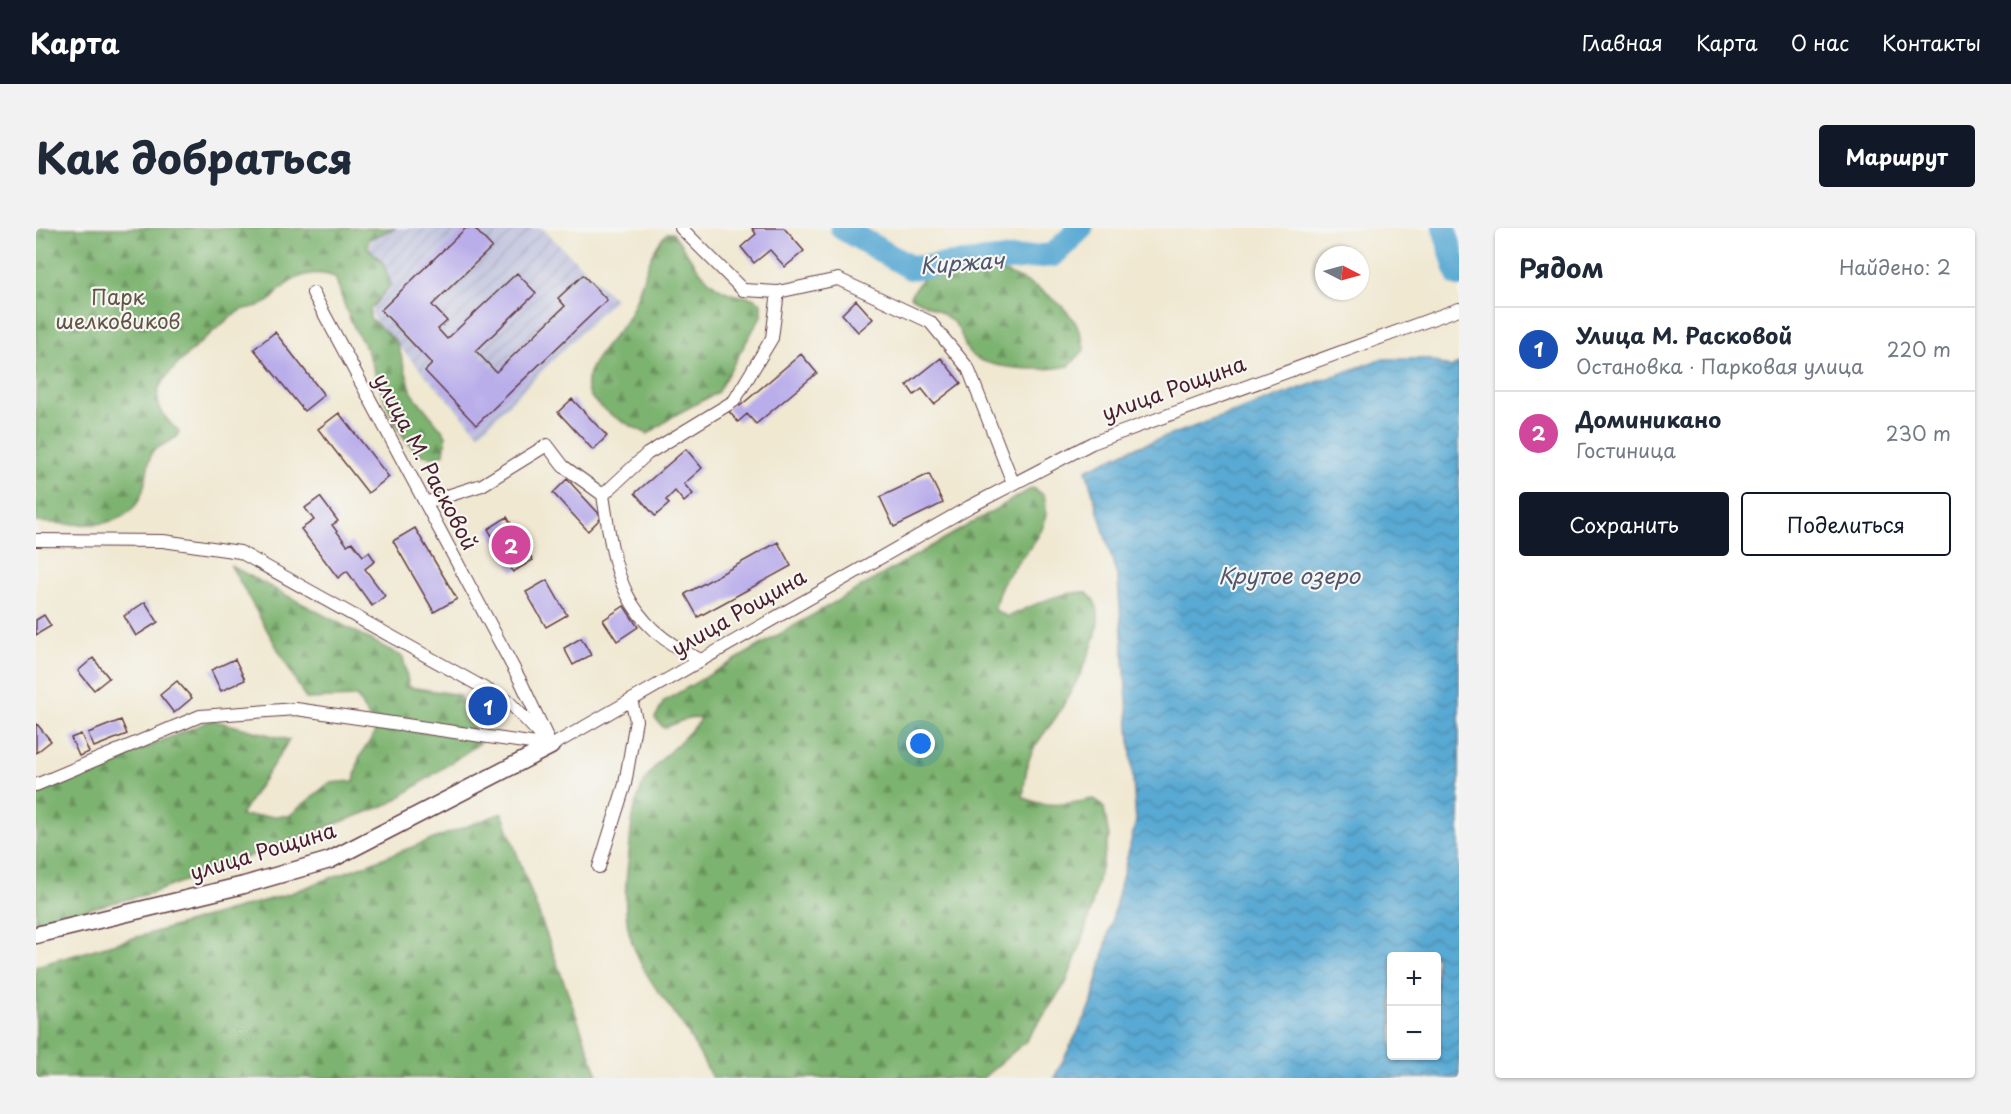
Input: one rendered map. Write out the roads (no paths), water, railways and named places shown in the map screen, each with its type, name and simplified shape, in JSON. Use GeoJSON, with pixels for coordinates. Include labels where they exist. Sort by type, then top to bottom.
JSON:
{"type":"FeatureCollection","features":[{"type":"Feature","properties":{"kind":"street"},"geometry":{"type":"LineString","coordinates":[[681,228],[743,290],[778,292],[838,279],[930,321],[968,368],[1013,483]]}},
{"type":"Feature","properties":{"kind":"street"},"geometry":{"type":"LineString","coordinates":[[603,495],[647,454],[734,401],[772,338],[778,292]]}},
{"type":"Feature","properties":{"kind":"street","name":"улица М. Расковой"},"geometry":{"type":"LineString","coordinates":[[313,293],[521,682],[551,746]]}},
{"type":"Feature","properties":{"kind":"street","name":"улица Рощина"},"geometry":{"type":"LineString","coordinates":[[36,935],[244,885],[330,860],[551,746],[1013,483],[1092,443],[1459,309]]}},
{"type":"Feature","properties":{"kind":"street"},"geometry":{"type":"LineString","coordinates":[[425,503],[482,485],[547,445],[563,466],[603,495],[612,559],[637,614],[673,647],[701,660]]}},
{"type":"Feature","properties":{"kind":"street"},"geometry":{"type":"LineString","coordinates":[[36,540],[163,541],[240,552],[509,702],[551,746]]}},
{"type":"Feature","properties":{"kind":"street"},"geometry":{"type":"LineString","coordinates":[[509,702],[519,695],[521,682]]}},
{"type":"Feature","properties":{"kind":"street"},"geometry":{"type":"LineString","coordinates":[[599,867],[625,784],[636,720],[631,700]]}},
{"type":"Feature","properties":{"kind":"street"},"geometry":{"type":"LineString","coordinates":[[36,785],[201,716],[296,709],[551,746]]}},
{"type":"Feature","properties":{"kind":"water","name":"Крутое озеро"},"geometry":{"type":"Polygon","coordinates":[[[1381,359],[1428,359],[1451,368],[1459,363],[1459,1078],[1054,1078],[1091,1006],[1136,821],[1118,580],[1086,470],[1129,450],[1381,359]]]}},
{"type":"Feature","properties":{"kind":"waterway","name":"Киржач"},"geometry":{"type":"LineString","coordinates":[[842,228],[911,268],[1053,255],[1081,228]]}},
{"type":"Feature","properties":{"kind":"waterway"},"geometry":{"type":"LineString","coordinates":[[1444,228],[1458,275]]}},
{"type":"Feature","properties":{"kind":"place","name":"Доминикано"},"geometry":{"type":"Point","coordinates":[511,545]}},
{"type":"Feature","properties":{"kind":"place","name":"Улица М. Расковой"},"geometry":{"type":"Point","coordinates":[488,706]}},
{"type":"Feature","properties":{"kind":"park label","name":"Парк шелковиков"},"geometry":{"type":"Point","coordinates":[118,310]}}]}
